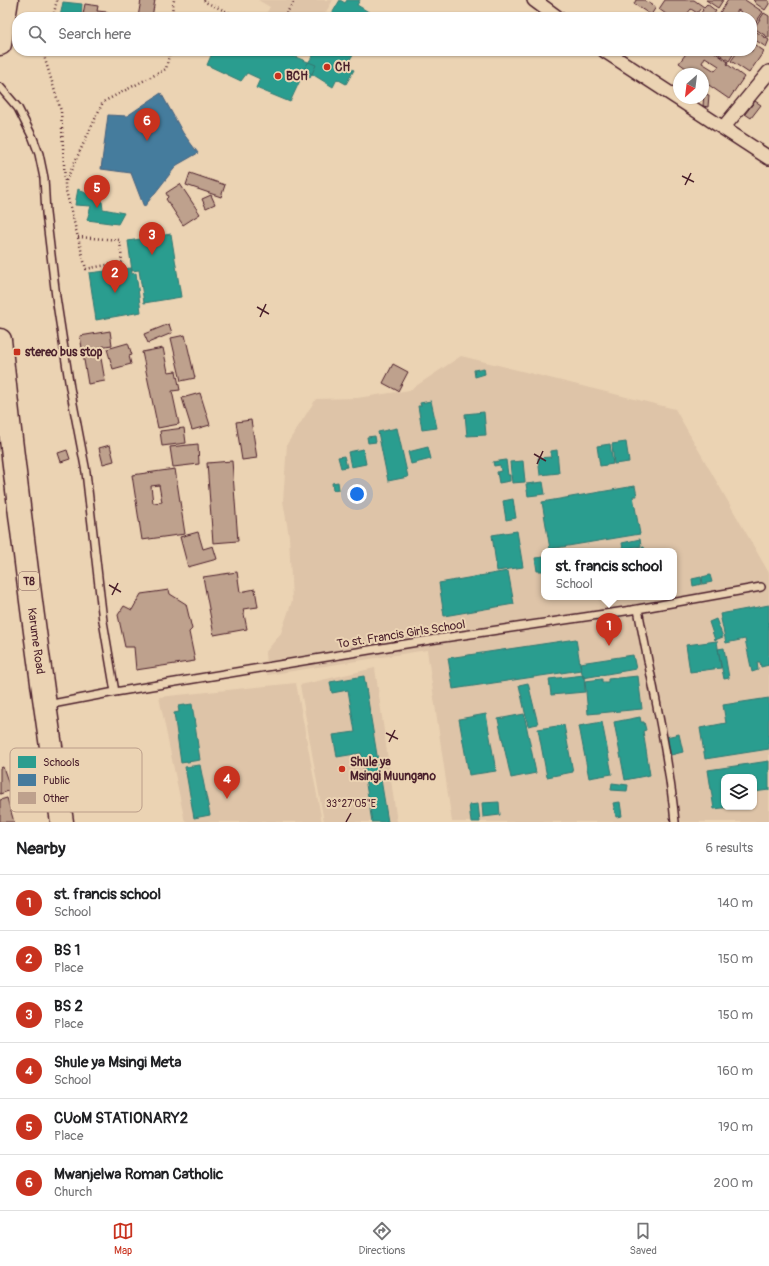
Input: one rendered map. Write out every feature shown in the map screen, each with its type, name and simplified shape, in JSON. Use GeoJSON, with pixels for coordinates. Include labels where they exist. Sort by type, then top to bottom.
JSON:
{"type":"FeatureCollection","features":[{"type":"Feature","properties":{"kind":"highway"},"geometry":{"type":"LineString","coordinates":[[0,44],[7,0]]}},
{"type":"Feature","properties":{"kind":"highway","name":"Karume Road"},"geometry":{"type":"LineString","coordinates":[[0,340],[9,430],[51,748]]}},
{"type":"Feature","properties":{"kind":"highway","name":"Karume Road"},"geometry":{"type":"LineString","coordinates":[[61,812],[62,822]]}},
{"type":"Feature","properties":{"kind":"street"},"geometry":{"type":"LineString","coordinates":[[540,2],[551,12]]}},
{"type":"Feature","properties":{"kind":"street"},"geometry":{"type":"LineString","coordinates":[[614,56],[769,158]]}},
{"type":"Feature","properties":{"kind":"street"},"geometry":{"type":"LineString","coordinates":[[723,128],[769,72]]}},
{"type":"Feature","properties":{"kind":"lane"},"geometry":{"type":"LineString","coordinates":[[0,87],[18,108],[34,138],[44,178],[46,213],[56,297],[70,388],[86,472],[103,621],[115,692]]}},
{"type":"Feature","properties":{"kind":"lane","name":"To st. Francis Girls School"},"geometry":{"type":"LineString","coordinates":[[45,706],[115,692],[430,640],[638,609],[761,587]]}},
{"type":"Feature","properties":{"kind":"lane"},"geometry":{"type":"LineString","coordinates":[[638,609],[671,784],[675,822]]}},
{"type":"Feature","properties":{"kind":"path"},"geometry":{"type":"LineString","coordinates":[[54,12],[57,0]]}},
{"type":"Feature","properties":{"kind":"path"},"geometry":{"type":"LineString","coordinates":[[172,12],[174,0]]}},
{"type":"Feature","properties":{"kind":"path"},"geometry":{"type":"LineString","coordinates":[[204,0],[205,2],[228,12]]}},
{"type":"Feature","properties":{"kind":"path"},"geometry":{"type":"LineString","coordinates":[[287,12],[294,0]]}},
{"type":"Feature","properties":{"kind":"path"},"geometry":{"type":"LineString","coordinates":[[44,56],[61,111],[65,183],[78,237],[86,269],[122,262],[120,240],[78,237]]}},
{"type":"Feature","properties":{"kind":"path"},"geometry":{"type":"LineString","coordinates":[[65,183],[103,102],[166,69],[169,56]]}},
{"type":"Feature","properties":{"kind":"shaded area"},"geometry":{"type":"Polygon","coordinates":[[[258,0],[333,0],[326,12],[267,12],[270,7],[258,0]]]}},
{"type":"Feature","properties":{"kind":"shaded area"},"geometry":{"type":"Polygon","coordinates":[[[461,356],[675,409],[769,573],[769,822],[452,822],[427,650],[267,675],[265,653],[281,633],[292,601],[289,536],[283,501],[287,444],[316,399],[357,398],[410,390],[461,356]]]}},
{"type":"Feature","properties":{"kind":"shaded area"},"geometry":{"type":"Polygon","coordinates":[[[375,668],[397,822],[324,822],[300,685],[375,668]]]}},
{"type":"Feature","properties":{"kind":"shaded area"},"geometry":{"type":"Polygon","coordinates":[[[296,683],[322,822],[185,822],[159,697],[296,683]]]}},
{"type":"Feature","properties":{"kind":"building: Schools"},"geometry":{"type":"Polygon","coordinates":[[[340,0],[345,3],[347,0],[360,0],[357,5],[369,12],[333,12],[340,0]]]}},
{"type":"Feature","properties":{"kind":"building: Schools"},"geometry":{"type":"Polygon","coordinates":[[[63,2],[82,4],[81,12],[61,12],[63,2]]]}},
{"type":"Feature","properties":{"kind":"building: Schools","name":"BCH"},"geometry":{"type":"Polygon","coordinates":[[[211,56],[293,56],[316,65],[310,78],[303,74],[290,102],[256,88],[260,79],[247,73],[241,81],[207,65],[211,56]]]}},
{"type":"Feature","properties":{"kind":"building: Schools","name":"CH"},"geometry":{"type":"Polygon","coordinates":[[[313,56],[352,56],[346,66],[354,70],[346,84],[337,79],[333,87],[304,69],[313,56]]]}},
{"type":"Feature","properties":{"kind":"building: Schools"},"geometry":{"type":"Polygon","coordinates":[[[78,189],[102,202],[103,209],[124,213],[118,224],[87,220],[91,206],[75,205],[78,189]]]}},
{"type":"Feature","properties":{"kind":"building: Schools"},"geometry":{"type":"Polygon","coordinates":[[[171,234],[181,297],[144,303],[139,270],[132,271],[128,241],[171,234]]]}},
{"type":"Feature","properties":{"kind":"building: Schools"},"geometry":{"type":"Polygon","coordinates":[[[131,268],[132,274],[136,273],[141,312],[96,320],[89,273],[131,268]]]}},
{"type":"Feature","properties":{"kind":"building: Schools"},"geometry":{"type":"Polygon","coordinates":[[[484,368],[485,374],[475,377],[474,370],[484,368]]]}},
{"type":"Feature","properties":{"kind":"building: Schools"},"geometry":{"type":"Polygon","coordinates":[[[431,401],[437,428],[422,430],[418,406],[421,406],[420,403],[431,401]]]}},
{"type":"Feature","properties":{"kind":"building: Schools"},"geometry":{"type":"Polygon","coordinates":[[[484,412],[486,435],[467,436],[465,414],[484,412]]]}},
{"type":"Feature","properties":{"kind":"building: Schools"},"geometry":{"type":"Polygon","coordinates":[[[397,428],[408,477],[388,481],[378,432],[397,428]]]}},
{"type":"Feature","properties":{"kind":"building: Schools"},"geometry":{"type":"Polygon","coordinates":[[[375,436],[376,442],[368,443],[367,437],[375,436]]]}},
{"type":"Feature","properties":{"kind":"building: Schools"},"geometry":{"type":"Polygon","coordinates":[[[626,442],[629,462],[614,464],[612,444],[626,442]]]}},
{"type":"Feature","properties":{"kind":"building: Schools"},"geometry":{"type":"Polygon","coordinates":[[[610,444],[613,464],[600,466],[597,446],[610,444]]]}},
{"type":"Feature","properties":{"kind":"building: Schools"},"geometry":{"type":"Polygon","coordinates":[[[428,447],[431,459],[411,464],[408,452],[428,447]]]}},
{"type":"Feature","properties":{"kind":"building: Schools"},"geometry":{"type":"Polygon","coordinates":[[[363,449],[366,464],[351,467],[348,452],[363,449]]]}},
{"type":"Feature","properties":{"kind":"building: Schools"},"geometry":{"type":"Polygon","coordinates":[[[557,450],[559,473],[540,475],[538,458],[551,457],[551,451],[557,450]]]}},
{"type":"Feature","properties":{"kind":"building: Schools"},"geometry":{"type":"Polygon","coordinates":[[[344,456],[347,467],[341,468],[338,457],[344,456]]]}},
{"type":"Feature","properties":{"kind":"building: Schools"},"geometry":{"type":"Polygon","coordinates":[[[506,460],[510,481],[499,483],[497,472],[501,471],[500,465],[494,466],[493,462],[506,460]]]}},
{"type":"Feature","properties":{"kind":"building: Schools"},"geometry":{"type":"Polygon","coordinates":[[[523,461],[525,482],[512,483],[510,462],[523,461]]]}},
{"type":"Feature","properties":{"kind":"building: Schools"},"geometry":{"type":"Polygon","coordinates":[[[338,482],[339,489],[333,490],[332,483],[338,482]]]}},
{"type":"Feature","properties":{"kind":"building: Schools"},"geometry":{"type":"Polygon","coordinates":[[[543,482],[545,494],[528,496],[526,484],[543,482]]]}},
{"type":"Feature","properties":{"kind":"building: Schools"},"geometry":{"type":"Polygon","coordinates":[[[635,486],[637,496],[633,496],[640,534],[550,548],[542,502],[635,486]]]}},
{"type":"Feature","properties":{"kind":"building: Schools"},"geometry":{"type":"Polygon","coordinates":[[[513,499],[516,518],[506,520],[503,501],[513,499]]]}},
{"type":"Feature","properties":{"kind":"building: Schools"},"geometry":{"type":"Polygon","coordinates":[[[517,531],[523,567],[497,571],[492,535],[517,531]]]}},
{"type":"Feature","properties":{"kind":"building: Schools"},"geometry":{"type":"Polygon","coordinates":[[[640,539],[641,546],[623,548],[622,543],[640,539]]]}},
{"type":"Feature","properties":{"kind":"building: Schools"},"geometry":{"type":"Polygon","coordinates":[[[541,557],[541,571],[537,571],[535,558],[541,557]]]}},
{"type":"Feature","properties":{"kind":"building: Schools"},"geometry":{"type":"Polygon","coordinates":[[[508,571],[514,604],[444,616],[439,583],[508,571]]]}},
{"type":"Feature","properties":{"kind":"building: Schools"},"geometry":{"type":"Polygon","coordinates":[[[710,575],[712,582],[703,584],[702,577],[710,575]]]}},
{"type":"Feature","properties":{"kind":"building: Schools"},"geometry":{"type":"Polygon","coordinates":[[[701,577],[702,584],[693,586],[692,579],[701,577]]]}},
{"type":"Feature","properties":{"kind":"building: Schools"},"geometry":{"type":"Polygon","coordinates":[[[769,605],[769,665],[761,667],[760,662],[757,662],[758,670],[752,672],[745,639],[726,643],[720,614],[769,605]]]}},
{"type":"Feature","properties":{"kind":"building: Schools"},"geometry":{"type":"Polygon","coordinates":[[[716,619],[723,637],[715,640],[709,622],[716,619]]]}},
{"type":"Feature","properties":{"kind":"building: Schools"},"geometry":{"type":"Polygon","coordinates":[[[576,639],[581,670],[453,689],[448,658],[576,639]]]}},
{"type":"Feature","properties":{"kind":"building: Schools"},"geometry":{"type":"Polygon","coordinates":[[[717,641],[721,668],[690,672],[686,645],[717,641]]]}},
{"type":"Feature","properties":{"kind":"building: Schools"},"geometry":{"type":"Polygon","coordinates":[[[724,648],[729,678],[724,679],[718,649],[724,648]]]}},
{"type":"Feature","properties":{"kind":"building: Schools"},"geometry":{"type":"Polygon","coordinates":[[[633,655],[636,669],[583,678],[580,663],[633,655]]]}},
{"type":"Feature","properties":{"kind":"building: Schools"},"geometry":{"type":"Polygon","coordinates":[[[584,675],[585,692],[551,695],[549,679],[584,675]]]}},
{"type":"Feature","properties":{"kind":"building: Schools"},"geometry":{"type":"Polygon","coordinates":[[[364,676],[388,822],[372,822],[361,753],[337,757],[333,735],[355,732],[348,690],[332,693],[330,682],[364,676]]]}},
{"type":"Feature","properties":{"kind":"building: Schools"},"geometry":{"type":"Polygon","coordinates":[[[638,676],[642,709],[588,714],[585,681],[602,679],[602,682],[608,682],[608,679],[638,676]]]}},
{"type":"Feature","properties":{"kind":"building: Schools"},"geometry":{"type":"Polygon","coordinates":[[[528,683],[538,724],[528,726],[519,685],[528,683]]]}},
{"type":"Feature","properties":{"kind":"building: Schools"},"geometry":{"type":"Polygon","coordinates":[[[769,698],[769,749],[705,759],[700,728],[726,723],[723,705],[769,698]]]}},
{"type":"Feature","properties":{"kind":"building: Schools"},"geometry":{"type":"Polygon","coordinates":[[[192,704],[200,760],[181,763],[174,713],[179,712],[178,706],[192,704]]]}},
{"type":"Feature","properties":{"kind":"building: Schools"},"geometry":{"type":"Polygon","coordinates":[[[486,714],[496,771],[469,775],[459,719],[486,714]]]}},
{"type":"Feature","properties":{"kind":"building: Schools"},"geometry":{"type":"Polygon","coordinates":[[[524,714],[536,773],[511,778],[498,719],[524,714]]]}},
{"type":"Feature","properties":{"kind":"building: Schools"},"geometry":{"type":"Polygon","coordinates":[[[640,717],[641,722],[644,722],[646,730],[643,731],[650,775],[625,780],[614,722],[640,717]]]}},
{"type":"Feature","properties":{"kind":"building: Schools"},"geometry":{"type":"Polygon","coordinates":[[[602,722],[612,774],[589,778],[579,726],[602,722]]]}},
{"type":"Feature","properties":{"kind":"building: Schools"},"geometry":{"type":"Polygon","coordinates":[[[564,725],[573,772],[547,777],[538,729],[564,725]]]}},
{"type":"Feature","properties":{"kind":"building: Schools"},"geometry":{"type":"Polygon","coordinates":[[[679,734],[683,752],[667,756],[662,738],[679,734]]]}},
{"type":"Feature","properties":{"kind":"building: Schools"},"geometry":{"type":"Polygon","coordinates":[[[769,761],[769,790],[757,792],[757,774],[721,774],[721,808],[714,809],[708,770],[769,761]]]}},
{"type":"Feature","properties":{"kind":"building: Schools"},"geometry":{"type":"Polygon","coordinates":[[[200,765],[210,815],[194,818],[185,767],[200,765]]]}},
{"type":"Feature","properties":{"kind":"building: Schools"},"geometry":{"type":"Polygon","coordinates":[[[612,783],[628,785],[627,791],[611,790],[612,783]]]}},
{"type":"Feature","properties":{"kind":"building: Schools"},"geometry":{"type":"Polygon","coordinates":[[[499,802],[500,815],[483,817],[482,803],[499,802]]]}},
{"type":"Feature","properties":{"kind":"building: Schools"},"geometry":{"type":"Polygon","coordinates":[[[620,802],[622,816],[616,817],[613,803],[620,802]]]}},
{"type":"Feature","properties":{"kind":"building: Schools"},"geometry":{"type":"Polygon","coordinates":[[[478,804],[480,822],[471,822],[469,805],[478,804]]]}},
{"type":"Feature","properties":{"kind":"building: Public"},"geometry":{"type":"Polygon","coordinates":[[[161,93],[183,133],[198,153],[177,165],[144,207],[131,173],[101,169],[108,115],[127,116],[161,93]]]}},
{"type":"Feature","properties":{"kind":"building: Other"},"geometry":{"type":"Polygon","coordinates":[[[141,0],[155,0],[153,12],[139,12],[141,0]]]}},
{"type":"Feature","properties":{"kind":"building: Other"},"geometry":{"type":"Polygon","coordinates":[[[636,0],[644,0],[656,7],[653,12],[646,12],[634,4],[636,0]]]}},
{"type":"Feature","properties":{"kind":"building: Other"},"geometry":{"type":"Polygon","coordinates":[[[665,0],[694,0],[704,7],[707,4],[716,11],[702,12],[703,10],[701,8],[698,12],[691,9],[689,12],[663,12],[659,9],[665,0]]]}},
{"type":"Feature","properties":{"kind":"building: Other"},"geometry":{"type":"Polygon","coordinates":[[[706,0],[723,0],[718,8],[706,0]]]}},
{"type":"Feature","properties":{"kind":"building: Other"},"geometry":{"type":"Polygon","coordinates":[[[728,0],[745,0],[763,12],[757,21],[757,12],[741,12],[738,10],[737,12],[720,12],[728,0]]]}},
{"type":"Feature","properties":{"kind":"building: Other"},"geometry":{"type":"Polygon","coordinates":[[[753,0],[768,0],[769,4],[765,10],[753,0]]]}},
{"type":"Feature","properties":{"kind":"building: Other"},"geometry":{"type":"Polygon","coordinates":[[[85,4],[98,6],[97,11],[107,12],[83,12],[85,4]]]}},
{"type":"Feature","properties":{"kind":"building: Other"},"geometry":{"type":"Polygon","coordinates":[[[764,13],[769,16],[769,38],[757,30],[757,24],[764,13]]]}},
{"type":"Feature","properties":{"kind":"building: Other"},"geometry":{"type":"Polygon","coordinates":[[[757,32],[769,40],[766,47],[757,41],[757,32]]]}},
{"type":"Feature","properties":{"kind":"building: Other"},"geometry":{"type":"Polygon","coordinates":[[[757,46],[764,51],[749,73],[731,61],[734,56],[757,56],[757,46]]]}},
{"type":"Feature","properties":{"kind":"building: Other"},"geometry":{"type":"Polygon","coordinates":[[[684,56],[720,56],[728,62],[727,64],[744,77],[729,99],[709,85],[709,68],[686,68],[679,63],[684,56]],[[705,57],[702,63],[715,71],[719,66],[705,57]]]}},
{"type":"Feature","properties":{"kind":"building: Other"},"geometry":{"type":"Polygon","coordinates":[[[722,56],[732,56],[729,61],[722,56]]]}},
{"type":"Feature","properties":{"kind":"building: Other"},"geometry":{"type":"Polygon","coordinates":[[[755,101],[761,105],[751,118],[745,114],[755,101]]]}},
{"type":"Feature","properties":{"kind":"building: Other"},"geometry":{"type":"Polygon","coordinates":[[[703,104],[708,104],[708,107],[703,106],[703,104]]]}},
{"type":"Feature","properties":{"kind":"building: Other"},"geometry":{"type":"Polygon","coordinates":[[[190,173],[225,185],[221,197],[186,185],[190,173]]]}},
{"type":"Feature","properties":{"kind":"building: Other"},"geometry":{"type":"Polygon","coordinates":[[[180,184],[200,214],[183,225],[166,199],[168,197],[166,193],[180,184]]]}},
{"type":"Feature","properties":{"kind":"building: Other"},"geometry":{"type":"Polygon","coordinates":[[[211,195],[215,204],[206,208],[202,199],[211,195]]]}},
{"type":"Feature","properties":{"kind":"building: Other"},"geometry":{"type":"Polygon","coordinates":[[[169,324],[172,333],[148,343],[144,334],[169,324]]]}},
{"type":"Feature","properties":{"kind":"building: Other"},"geometry":{"type":"Polygon","coordinates":[[[110,331],[112,345],[99,347],[105,381],[88,384],[80,336],[110,331]]]}},
{"type":"Feature","properties":{"kind":"building: Other"},"geometry":{"type":"Polygon","coordinates":[[[185,335],[195,378],[181,381],[171,338],[185,335]]]}},
{"type":"Feature","properties":{"kind":"building: Other"},"geometry":{"type":"Polygon","coordinates":[[[128,343],[132,355],[129,356],[131,364],[113,369],[107,349],[128,343]]]}},
{"type":"Feature","properties":{"kind":"building: Other"},"geometry":{"type":"Polygon","coordinates":[[[163,348],[168,372],[176,371],[180,390],[172,391],[179,424],[158,428],[142,352],[163,348]]]}},
{"type":"Feature","properties":{"kind":"building: Other"},"geometry":{"type":"Polygon","coordinates":[[[393,364],[408,372],[398,391],[383,383],[393,364]]]}},
{"type":"Feature","properties":{"kind":"building: Other"},"geometry":{"type":"Polygon","coordinates":[[[200,393],[210,425],[192,430],[182,398],[200,393]]]}},
{"type":"Feature","properties":{"kind":"building: Other"},"geometry":{"type":"Polygon","coordinates":[[[251,420],[257,458],[242,460],[236,422],[251,420]]]}},
{"type":"Feature","properties":{"kind":"building: Other"},"geometry":{"type":"Polygon","coordinates":[[[184,428],[186,443],[162,446],[160,431],[184,428]]]}},
{"type":"Feature","properties":{"kind":"building: Other"},"geometry":{"type":"Polygon","coordinates":[[[198,444],[199,464],[173,467],[170,447],[198,444]]]}},
{"type":"Feature","properties":{"kind":"building: Other"},"geometry":{"type":"Polygon","coordinates":[[[110,445],[114,461],[103,464],[99,448],[110,445]]]}},
{"type":"Feature","properties":{"kind":"building: Other"},"geometry":{"type":"Polygon","coordinates":[[[67,450],[70,459],[61,462],[58,453],[67,450]]]}},
{"type":"Feature","properties":{"kind":"building: Other"},"geometry":{"type":"Polygon","coordinates":[[[232,461],[238,541],[213,543],[207,463],[232,461]]]}},
{"type":"Feature","properties":{"kind":"building: Other"},"geometry":{"type":"Polygon","coordinates":[[[175,469],[185,534],[142,540],[132,475],[175,469]],[[159,485],[151,486],[153,503],[162,502],[159,485]]]}},
{"type":"Feature","properties":{"kind":"building: Other"},"geometry":{"type":"Polygon","coordinates":[[[198,532],[203,549],[213,546],[217,559],[188,567],[180,537],[198,532]]]}},
{"type":"Feature","properties":{"kind":"building: Other"},"geometry":{"type":"Polygon","coordinates":[[[237,572],[240,592],[255,589],[258,607],[243,609],[247,629],[214,635],[203,577],[237,572]]]}},
{"type":"Feature","properties":{"kind":"building: Other"},"geometry":{"type":"Polygon","coordinates":[[[169,590],[170,594],[186,604],[192,629],[189,632],[195,661],[136,670],[134,647],[125,647],[118,615],[124,606],[132,610],[141,594],[169,590]]]}},
{"type":"Feature","properties":{"kind":"building: Other"},"geometry":{"type":"Polygon","coordinates":[[[3,767],[10,790],[0,794],[0,768],[3,767]]]}},
{"type":"Feature","properties":{"kind":"building: Other"},"geometry":{"type":"Polygon","coordinates":[[[7,798],[14,822],[0,822],[0,800],[7,798]]]}},
{"type":"Feature","properties":{"kind":"place","name":"CH"},"geometry":{"type":"Point","coordinates":[327,67]}},
{"type":"Feature","properties":{"kind":"place","name":"BCH"},"geometry":{"type":"Point","coordinates":[278,76]}},
{"type":"Feature","properties":{"kind":"place","name":"Mwanjelwa Roman Catholic"},"geometry":{"type":"Point","coordinates":[147,141]}},
{"type":"Feature","properties":{"kind":"place","name":"CUoM STATIONARY2"},"geometry":{"type":"Point","coordinates":[97,208]}},
{"type":"Feature","properties":{"kind":"place","name":"BS 2"},"geometry":{"type":"Point","coordinates":[152,255]}},
{"type":"Feature","properties":{"kind":"place","name":"BS 1"},"geometry":{"type":"Point","coordinates":[115,293]}},
{"type":"Feature","properties":{"kind":"place","name":"stereo bus stop"},"geometry":{"type":"Point","coordinates":[17,352]}},
{"type":"Feature","properties":{"kind":"place","name":"st. francis school"},"geometry":{"type":"Point","coordinates":[609,646]}},
{"type":"Feature","properties":{"kind":"place","name":"Shule ya Msingi Muungano"},"geometry":{"type":"Point","coordinates":[342,769]}},
{"type":"Feature","properties":{"kind":"place","name":"Shule ya Msingi Meta"},"geometry":{"type":"Point","coordinates":[227,799]}}]}
